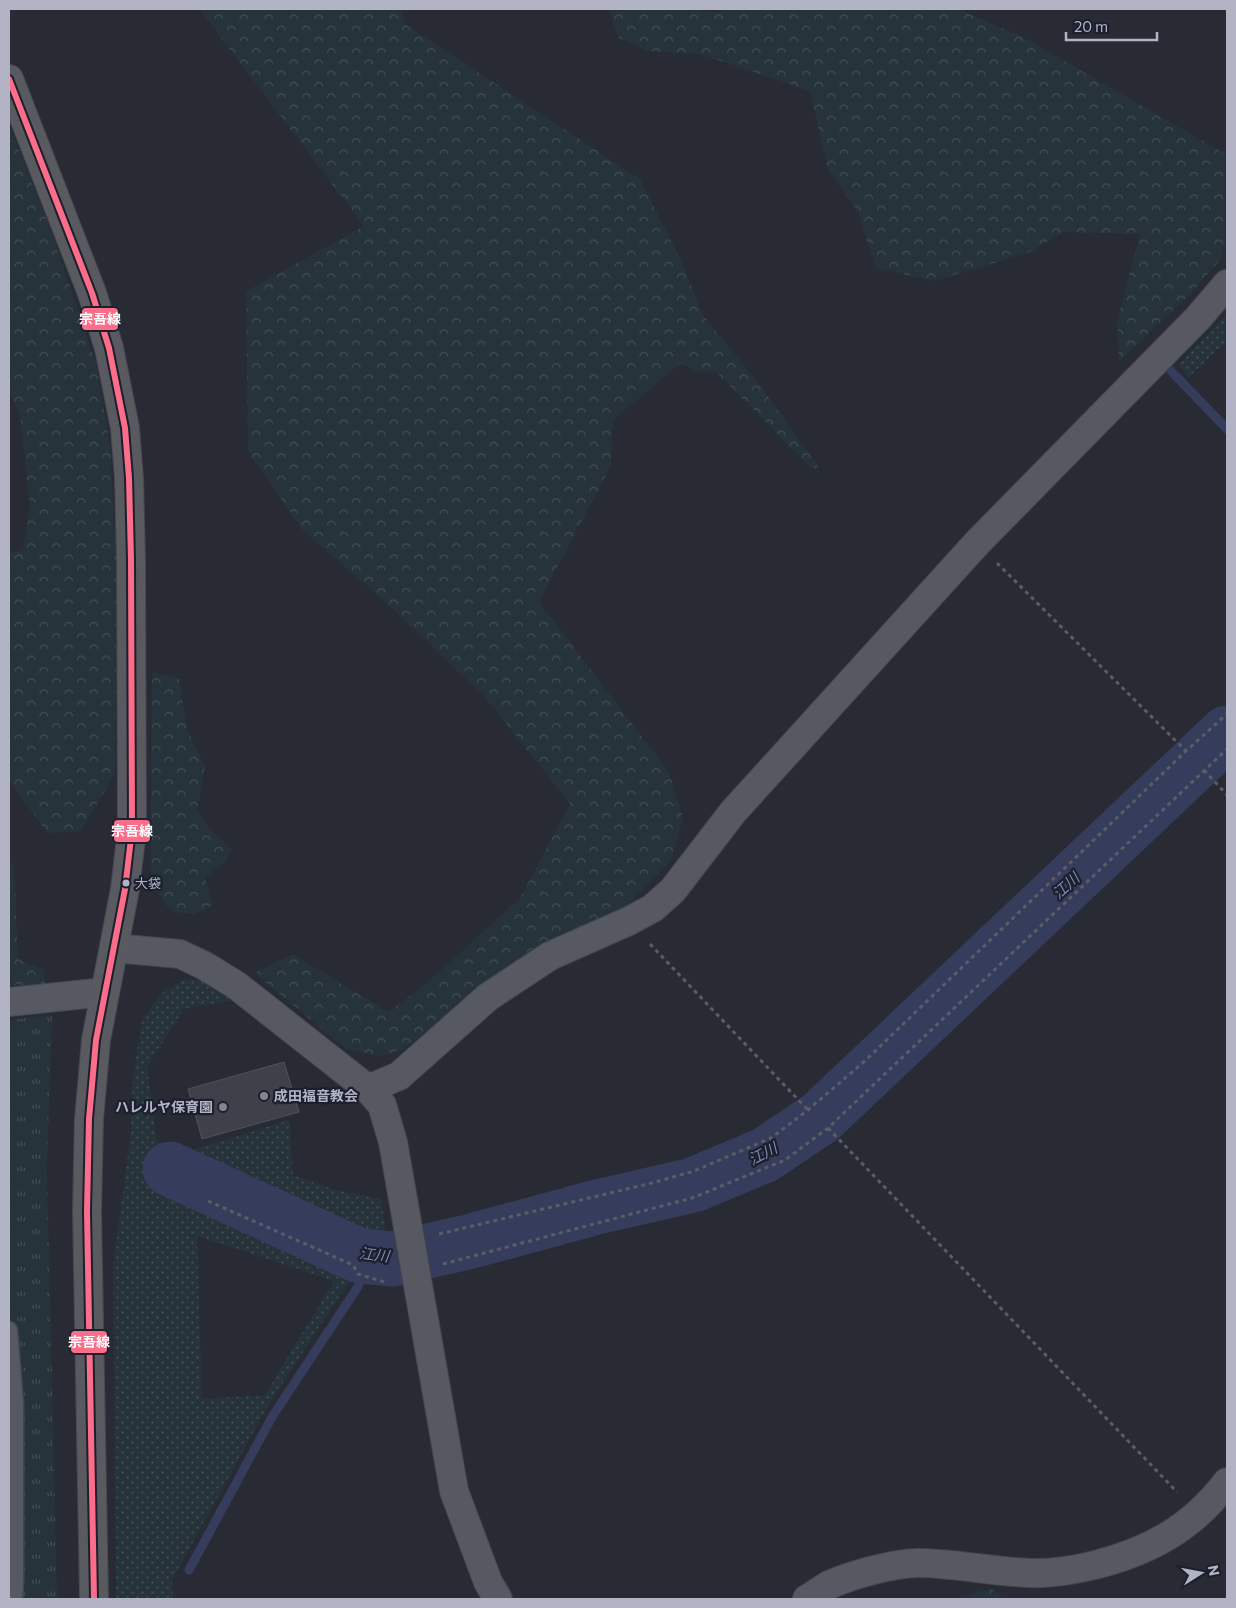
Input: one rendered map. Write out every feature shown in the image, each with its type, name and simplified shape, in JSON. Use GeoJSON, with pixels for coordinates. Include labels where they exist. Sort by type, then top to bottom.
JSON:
{"type":"FeatureCollection","features":[{"type":"Feature","properties":{"kind":"highway"},"geometry":{"type":"LineString","coordinates":[[9,79],[92,293],[108,348],[124,428],[129,478],[132,830],[125,889],[96,1040],[88,1146],[87,1211],[94,1599]]}},
{"type":"Feature","properties":{"kind":"street"},"geometry":{"type":"LineString","coordinates":[[368,1089],[399,1076],[488,998],[550,956],[629,921],[653,908],[673,890],[733,812],[977,543],[1198,318],[1227,284]]}},
{"type":"Feature","properties":{"kind":"street"},"geometry":{"type":"LineString","coordinates":[[114,948],[180,954],[205,966],[236,985],[368,1089],[382,1105],[390,1132],[416,1267],[454,1490],[488,1582],[498,1599]]}},
{"type":"Feature","properties":{"kind":"street"},"geometry":{"type":"LineString","coordinates":[[9,1002],[104,992]]}},
{"type":"Feature","properties":{"kind":"street"},"geometry":{"type":"LineString","coordinates":[[807,1599],[829,1585],[876,1570],[916,1563],[1032,1573],[1069,1571],[1122,1558],[1148,1548],[1170,1535],[1198,1514],[1215,1498],[1227,1482]]}},
{"type":"Feature","properties":{"kind":"lane"},"geometry":{"type":"LineString","coordinates":[[9,1330],[15,1404],[14,1599]]}},
{"type":"Feature","properties":{"kind":"path"},"geometry":{"type":"LineString","coordinates":[[977,543],[1186,751]]}},
{"type":"Feature","properties":{"kind":"path"},"geometry":{"type":"LineString","coordinates":[[437,1234],[656,1182],[694,1170],[771,1138],[808,1110],[866,1060],[1186,751],[1227,714]]}},
{"type":"Feature","properties":{"kind":"path"},"geometry":{"type":"LineString","coordinates":[[208,1201],[353,1265],[358,1274],[395,1284],[416,1267],[445,1263],[692,1198],[786,1160],[828,1128],[1227,750]]}},
{"type":"Feature","properties":{"kind":"path"},"geometry":{"type":"LineString","coordinates":[[1204,770],[1227,795]]}},
{"type":"Feature","properties":{"kind":"path"},"geometry":{"type":"LineString","coordinates":[[629,921],[808,1110]]}},
{"type":"Feature","properties":{"kind":"path"},"geometry":{"type":"LineString","coordinates":[[828,1128],[1198,1514]]}},
{"type":"Feature","properties":{"kind":"green space"},"geometry":{"type":"Polygon","coordinates":[[[201,9],[402,9],[405,24],[640,179],[684,267],[703,315],[760,385],[820,469],[811,468],[716,372],[699,373],[681,363],[613,420],[611,466],[539,602],[669,772],[683,818],[671,861],[624,908],[482,987],[404,1049],[380,1056],[346,1049],[254,973],[293,954],[388,1012],[427,983],[520,898],[570,804],[484,696],[379,596],[303,531],[248,451],[246,291],[364,226],[205,17],[201,9]]]}},
{"type":"Feature","properties":{"kind":"green space"},"geometry":{"type":"Polygon","coordinates":[[[608,9],[693,9],[719,13],[723,9],[958,9],[1023,37],[1227,155],[1227,243],[1221,259],[1189,295],[1119,361],[1117,322],[1140,234],[1063,232],[1030,252],[935,281],[875,268],[859,213],[828,170],[810,91],[700,54],[647,51],[619,38],[608,9]]]}},
{"type":"Feature","properties":{"kind":"green space"},"geometry":{"type":"Polygon","coordinates":[[[9,125],[52,233],[96,364],[110,444],[116,557],[115,774],[80,832],[47,833],[9,780],[9,553],[23,551],[30,506],[20,416],[9,390],[9,125]]]}},
{"type":"Feature","properties":{"kind":"green space"},"geometry":{"type":"Polygon","coordinates":[[[1227,314],[1227,341],[1189,377],[1178,365],[1227,314]]]}},
{"type":"Feature","properties":{"kind":"green space"},"geometry":{"type":"Polygon","coordinates":[[[152,672],[179,678],[187,729],[205,767],[197,810],[209,828],[232,849],[225,863],[205,877],[213,905],[195,914],[171,912],[152,885],[150,842],[152,672]]]}},
{"type":"Feature","properties":{"kind":"green space"},"geometry":{"type":"Polygon","coordinates":[[[9,861],[14,865],[18,959],[44,970],[45,985],[9,985],[9,861]]]}},
{"type":"Feature","properties":{"kind":"green space"},"geometry":{"type":"Polygon","coordinates":[[[184,979],[207,981],[234,1000],[184,1009],[147,1067],[157,1142],[179,1154],[289,1120],[293,1175],[335,1190],[381,1199],[387,1241],[355,1241],[180,1163],[170,1166],[167,1179],[200,1192],[201,1206],[348,1269],[350,1280],[269,1404],[172,1580],[173,1599],[116,1599],[113,1266],[130,1140],[133,1077],[142,1020],[162,993],[184,979]],[[197,1236],[202,1399],[265,1395],[334,1281],[197,1236]]]}},
{"type":"Feature","properties":{"kind":"green space"},"geometry":{"type":"Polygon","coordinates":[[[52,1015],[47,1169],[57,1599],[9,1599],[9,1020],[52,1015]]]}},
{"type":"Feature","properties":{"kind":"green space"},"geometry":{"type":"Polygon","coordinates":[[[990,1588],[1005,1599],[957,1599],[990,1588]]]}},
{"type":"Feature","properties":{"kind":"building"},"geometry":{"type":"Polygon","coordinates":[[[284,1062],[299,1112],[202,1139],[188,1089],[284,1062]]]}},
{"type":"Feature","properties":{"kind":"waterway"},"geometry":{"type":"LineString","coordinates":[[1171,371],[1227,429]]}},
{"type":"Feature","properties":{"kind":"waterway","name":"江川"},"geometry":{"type":"LineString","coordinates":[[170,1169],[360,1256],[392,1259],[468,1242],[597,1207],[693,1185],[765,1155],[820,1118],[1227,733]]}},
{"type":"Feature","properties":{"kind":"waterway"},"geometry":{"type":"LineString","coordinates":[[373,1265],[377,1258]]}},
{"type":"Feature","properties":{"kind":"waterway"},"geometry":{"type":"LineString","coordinates":[[189,1570],[272,1417],[359,1285]]}},
{"type":"Feature","properties":{"kind":"transit line","name":"宗吾線"},"geometry":{"type":"LineString","coordinates":[[9,79],[92,293],[109,348],[125,428],[129,478],[132,830],[125,889],[96,1040],[89,1119],[87,1211],[94,1599]]}},
{"type":"Feature","properties":{"kind":"place","name":"大袋"},"geometry":{"type":"Point","coordinates":[126,883]}},
{"type":"Feature","properties":{"kind":"place","name":"成田福音教会"},"geometry":{"type":"Point","coordinates":[264,1096]}},
{"type":"Feature","properties":{"kind":"place","name":"ハレルヤ保育園"},"geometry":{"type":"Point","coordinates":[223,1107]}}]}
